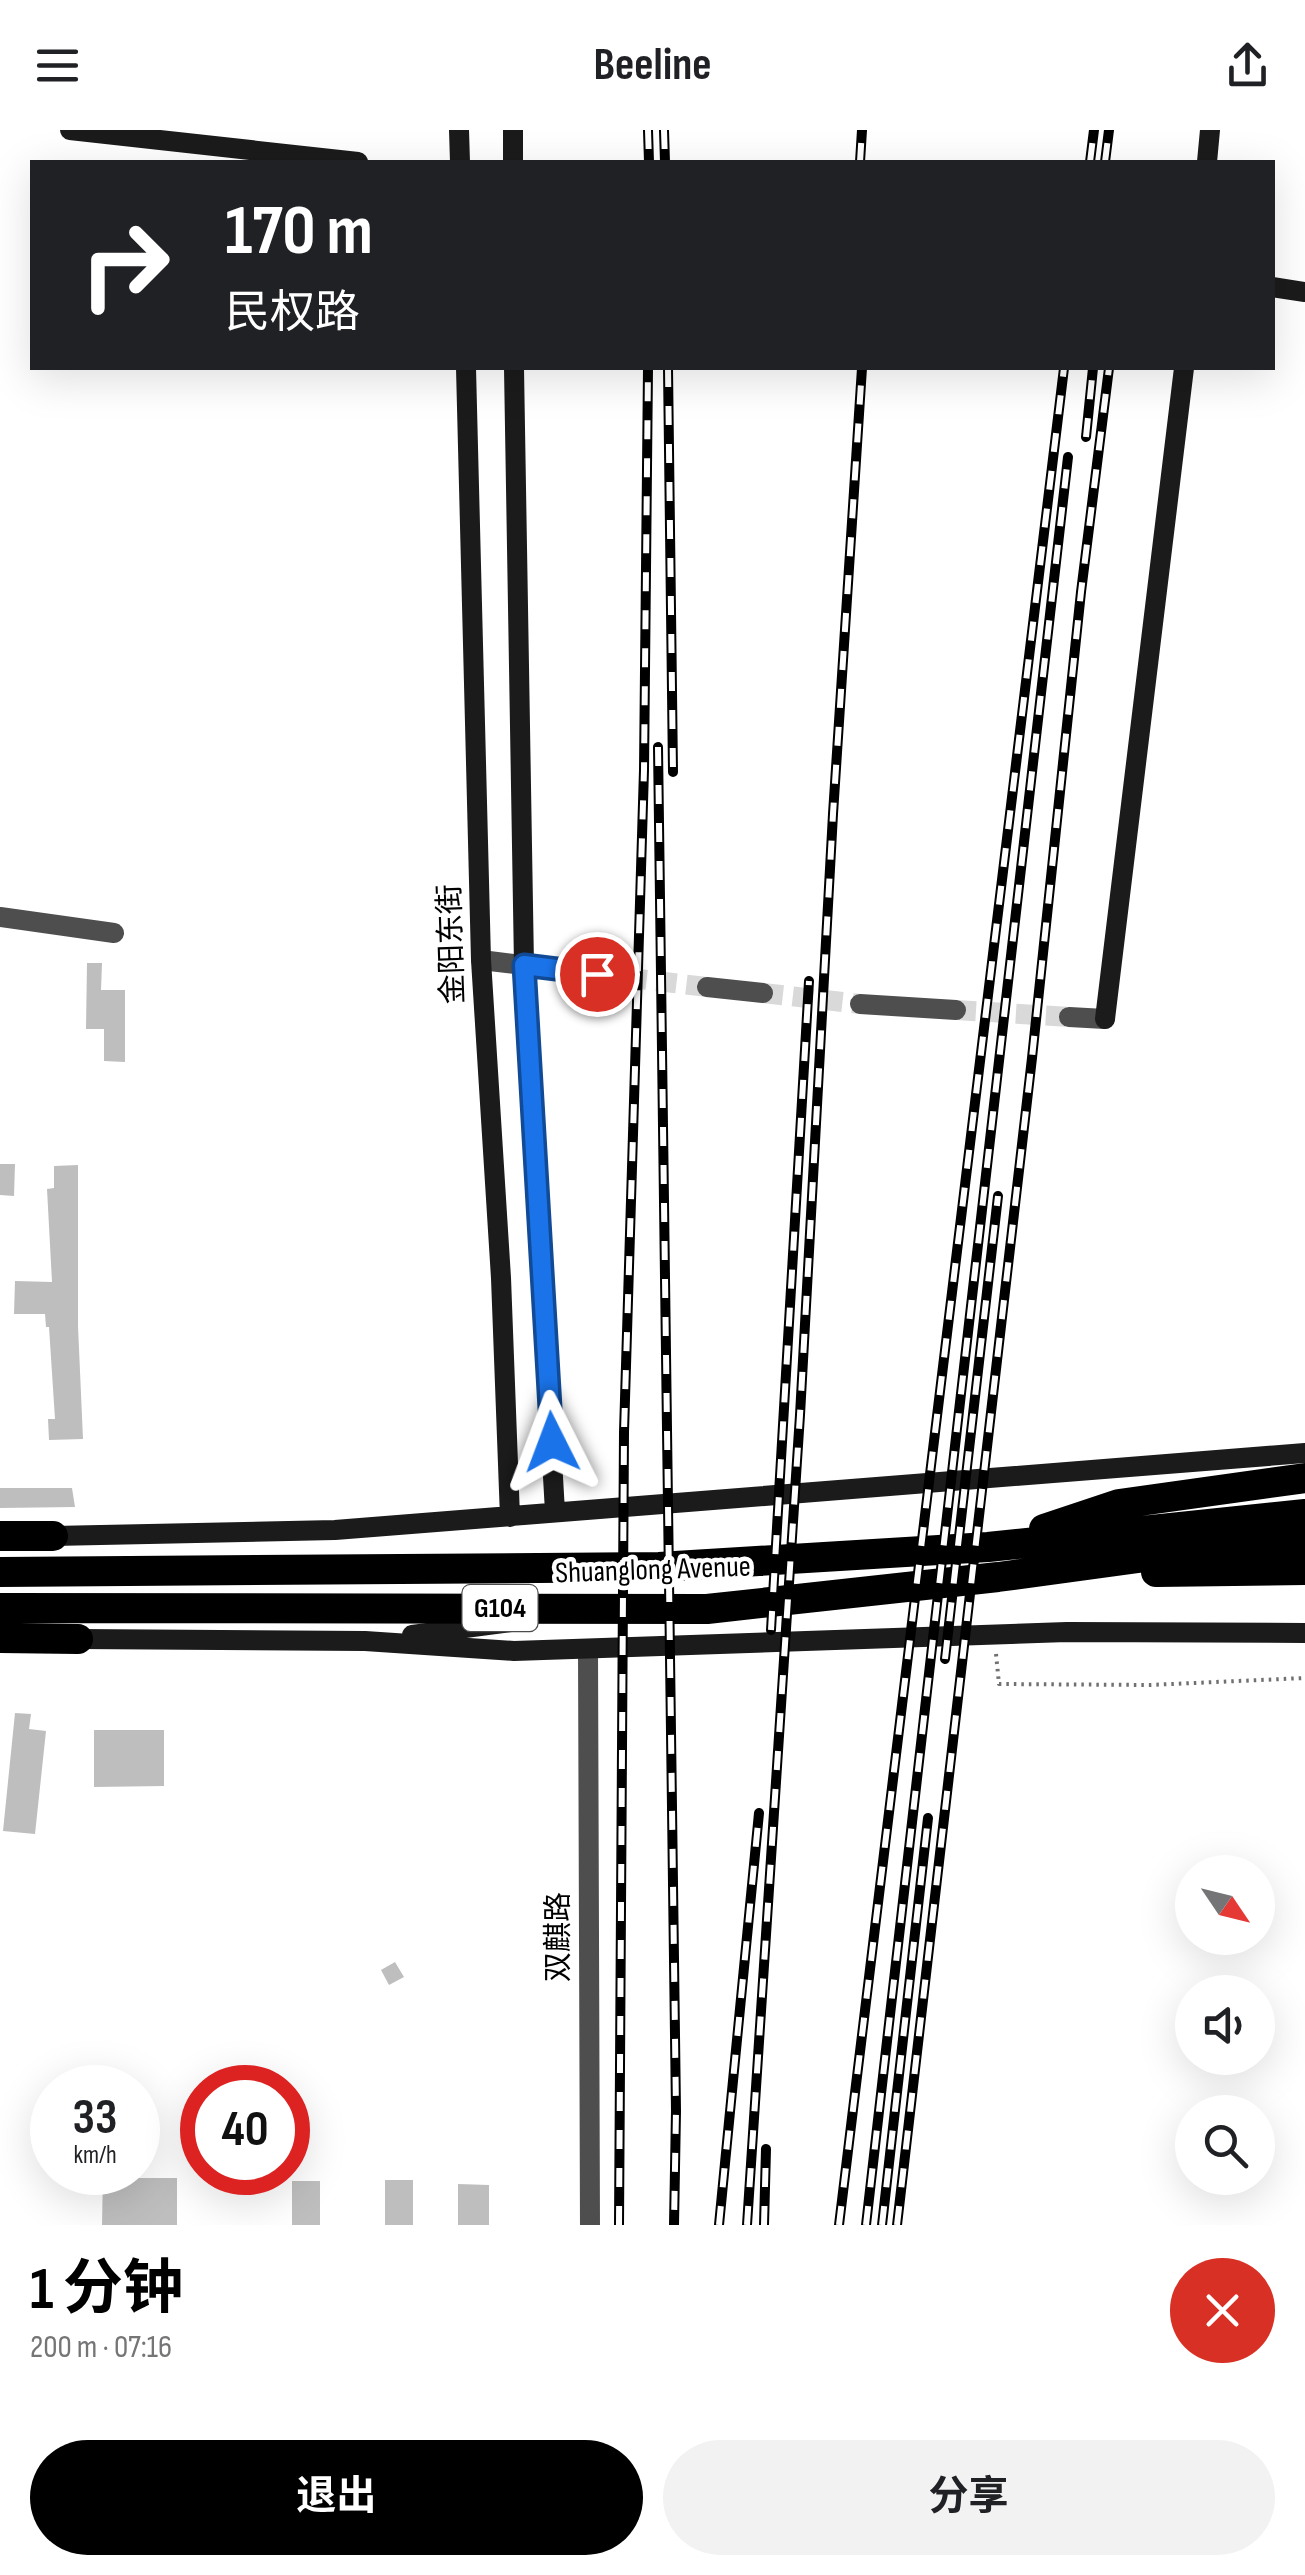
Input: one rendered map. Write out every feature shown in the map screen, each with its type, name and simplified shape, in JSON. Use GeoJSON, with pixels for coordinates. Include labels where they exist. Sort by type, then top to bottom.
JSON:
{"type":"FeatureCollection","features":[{"type":"Feature","properties":{"kind":"highway","name":"G104"},"geometry":{"type":"LineString","coordinates":[[988,1547],[1119,1504],[1305,1478]]}},
{"type":"Feature","properties":{"kind":"highway","name":"Shuanglong Avenue"},"geometry":{"type":"LineString","coordinates":[[0,1572],[659,1566],[988,1547],[1305,1514]]}},
{"type":"Feature","properties":{"kind":"highway"},"geometry":{"type":"LineString","coordinates":[[0,1536],[53,1536]]}},
{"type":"Feature","properties":{"kind":"highway","name":"Shuanglong Avenue"},"geometry":{"type":"LineString","coordinates":[[0,1608],[706,1609],[1305,1540]]}},
{"type":"Feature","properties":{"kind":"highway","name":"G104"},"geometry":{"type":"LineString","coordinates":[[998,1576],[1305,1570]]}},
{"type":"Feature","properties":{"kind":"highway"},"geometry":{"type":"LineString","coordinates":[[0,1638],[78,1639]]}},
{"type":"Feature","properties":{"kind":"street"},"geometry":{"type":"LineString","coordinates":[[70,130],[340,160]]}},
{"type":"Feature","properties":{"kind":"street"},"geometry":{"type":"LineString","coordinates":[[459,130],[460,160]]}},
{"type":"Feature","properties":{"kind":"street"},"geometry":{"type":"LineString","coordinates":[[513,130],[513,160]]}},
{"type":"Feature","properties":{"kind":"street"},"geometry":{"type":"LineString","coordinates":[[1206,160],[1210,130]]}},
{"type":"Feature","properties":{"kind":"street"},"geometry":{"type":"LineString","coordinates":[[1275,287],[1305,292]]}},
{"type":"Feature","properties":{"kind":"street","name":"金阳东街"},"geometry":{"type":"LineString","coordinates":[[466,370],[481,960],[501,1278],[510,1518]]}},
{"type":"Feature","properties":{"kind":"street"},"geometry":{"type":"LineString","coordinates":[[514,370],[524,965],[556,1512]]}},
{"type":"Feature","properties":{"kind":"street"},"geometry":{"type":"LineString","coordinates":[[1069,1017],[1104,1020],[1184,370]]}},
{"type":"Feature","properties":{"kind":"street"},"geometry":{"type":"LineString","coordinates":[[0,917],[114,933]]}},
{"type":"Feature","properties":{"kind":"street"},"geometry":{"type":"LineString","coordinates":[[481,960],[597,974]]}},
{"type":"Feature","properties":{"kind":"street"},"geometry":{"type":"LineString","coordinates":[[707,987],[763,993]]}},
{"type":"Feature","properties":{"kind":"street"},"geometry":{"type":"LineString","coordinates":[[860,1004],[956,1010]]}},
{"type":"Feature","properties":{"kind":"street"},"geometry":{"type":"LineString","coordinates":[[53,1536],[298,1531],[510,1518],[1305,1453]]}},
{"type":"Feature","properties":{"kind":"street"},"geometry":{"type":"LineString","coordinates":[[365,1641],[622,1608]]}},
{"type":"Feature","properties":{"kind":"street"},"geometry":{"type":"LineString","coordinates":[[78,1639],[365,1641],[514,1651],[994,1634],[1305,1633]]}},
{"type":"Feature","properties":{"kind":"street","name":"双麒路"},"geometry":{"type":"LineString","coordinates":[[588,1649],[590,2225]]}},
{"type":"Feature","properties":{"kind":"path"},"geometry":{"type":"LineString","coordinates":[[994,1634],[1000,1684],[1149,1685],[1305,1678]]}},
{"type":"Feature","properties":{"kind":"building"},"geometry":{"type":"Polygon","coordinates":[[[87,963],[102,963],[101,990],[125,990],[125,1062],[104,1061],[104,1029],[86,1029],[87,963]]]}},
{"type":"Feature","properties":{"kind":"building"},"geometry":{"type":"Polygon","coordinates":[[[0,1164],[15,1164],[14,1196],[0,1195],[0,1164]]]}},
{"type":"Feature","properties":{"kind":"building"},"geometry":{"type":"Polygon","coordinates":[[[78,1165],[83,1439],[49,1440],[48,1419],[55,1419],[49,1327],[45,1314],[14,1314],[15,1281],[52,1282],[47,1189],[54,1188],[54,1166],[78,1165]]]}},
{"type":"Feature","properties":{"kind":"building"},"geometry":{"type":"Polygon","coordinates":[[[0,1488],[72,1488],[75,1507],[0,1508],[0,1488]]]}},
{"type":"Feature","properties":{"kind":"building"},"geometry":{"type":"Polygon","coordinates":[[[15,1713],[31,1714],[29,1729],[46,1731],[35,1834],[3,1831],[15,1713]]]}},
{"type":"Feature","properties":{"kind":"building"},"geometry":{"type":"Polygon","coordinates":[[[94,1730],[164,1730],[164,1786],[94,1787],[94,1730]]]}},
{"type":"Feature","properties":{"kind":"building"},"geometry":{"type":"Polygon","coordinates":[[[395,1962],[404,1977],[389,1985],[381,1970],[395,1962]]]}},
{"type":"Feature","properties":{"kind":"building"},"geometry":{"type":"Polygon","coordinates":[[[160,2178],[177,2178],[177,2225],[102,2225],[103,2195],[160,2195],[160,2178]]]}},
{"type":"Feature","properties":{"kind":"building"},"geometry":{"type":"Polygon","coordinates":[[[385,2180],[413,2180],[413,2225],[385,2225],[385,2180]]]}},
{"type":"Feature","properties":{"kind":"building"},"geometry":{"type":"Polygon","coordinates":[[[310,2181],[320,2181],[320,2225],[292,2225],[292,2195],[310,2195],[310,2181]]]}},
{"type":"Feature","properties":{"kind":"building"},"geometry":{"type":"Polygon","coordinates":[[[458,2184],[489,2185],[489,2225],[458,2225],[458,2184]]]}},
{"type":"Feature","properties":{"kind":"tunnel"},"geometry":{"type":"LineString","coordinates":[[597,974],[707,987]]}},
{"type":"Feature","properties":{"kind":"tunnel"},"geometry":{"type":"LineString","coordinates":[[763,993],[860,1004]]}},
{"type":"Feature","properties":{"kind":"tunnel"},"geometry":{"type":"LineString","coordinates":[[956,1010],[1069,1017]]}},
{"type":"Feature","properties":{"kind":"railway"},"geometry":{"type":"LineString","coordinates":[[648,130],[649,160]]}},
{"type":"Feature","properties":{"kind":"railway"},"geometry":{"type":"LineString","coordinates":[[664,130],[665,160]]}},
{"type":"Feature","properties":{"kind":"railway"},"geometry":{"type":"LineString","coordinates":[[860,160],[862,130]]}},
{"type":"Feature","properties":{"kind":"railway"},"geometry":{"type":"LineString","coordinates":[[1090,160],[1094,130]]}},
{"type":"Feature","properties":{"kind":"railway"},"geometry":{"type":"LineString","coordinates":[[1105,160],[1109,130]]}},
{"type":"Feature","properties":{"kind":"railway"},"geometry":{"type":"LineString","coordinates":[[619,2225],[624,1432],[644,770],[648,370]]}},
{"type":"Feature","properties":{"kind":"railway"},"geometry":{"type":"LineString","coordinates":[[668,370],[673,772]]}},
{"type":"Feature","properties":{"kind":"railway"},"geometry":{"type":"LineString","coordinates":[[747,2225],[862,370]]}},
{"type":"Feature","properties":{"kind":"railway"},"geometry":{"type":"LineString","coordinates":[[839,2225],[1064,370]]}},
{"type":"Feature","properties":{"kind":"railway"},"geometry":{"type":"LineString","coordinates":[[1086,437],[1093,370]]}},
{"type":"Feature","properties":{"kind":"railway"},"geometry":{"type":"LineString","coordinates":[[897,2225],[1109,370]]}},
{"type":"Feature","properties":{"kind":"railway"},"geometry":{"type":"LineString","coordinates":[[866,2225],[1068,457]]}},
{"type":"Feature","properties":{"kind":"railway"},"geometry":{"type":"LineString","coordinates":[[658,747],[676,2111],[674,2225]]}},
{"type":"Feature","properties":{"kind":"railway"},"geometry":{"type":"LineString","coordinates":[[771,1630],[809,981]]}},
{"type":"Feature","properties":{"kind":"railway"},"geometry":{"type":"LineString","coordinates":[[945,1659],[998,1196]]}},
{"type":"Feature","properties":{"kind":"railway"},"geometry":{"type":"LineString","coordinates":[[719,2225],[759,1813]]}},
{"type":"Feature","properties":{"kind":"railway"},"geometry":{"type":"LineString","coordinates":[[882,2225],[928,1818]]}},
{"type":"Feature","properties":{"kind":"railway"},"geometry":{"type":"LineString","coordinates":[[764,2225],[766,2149]]}},
{"type":"Feature","properties":{"kind":"route"},"geometry":{"type":"LineString","coordinates":[[552,1442],[524,965],[597,974]]}}]}
